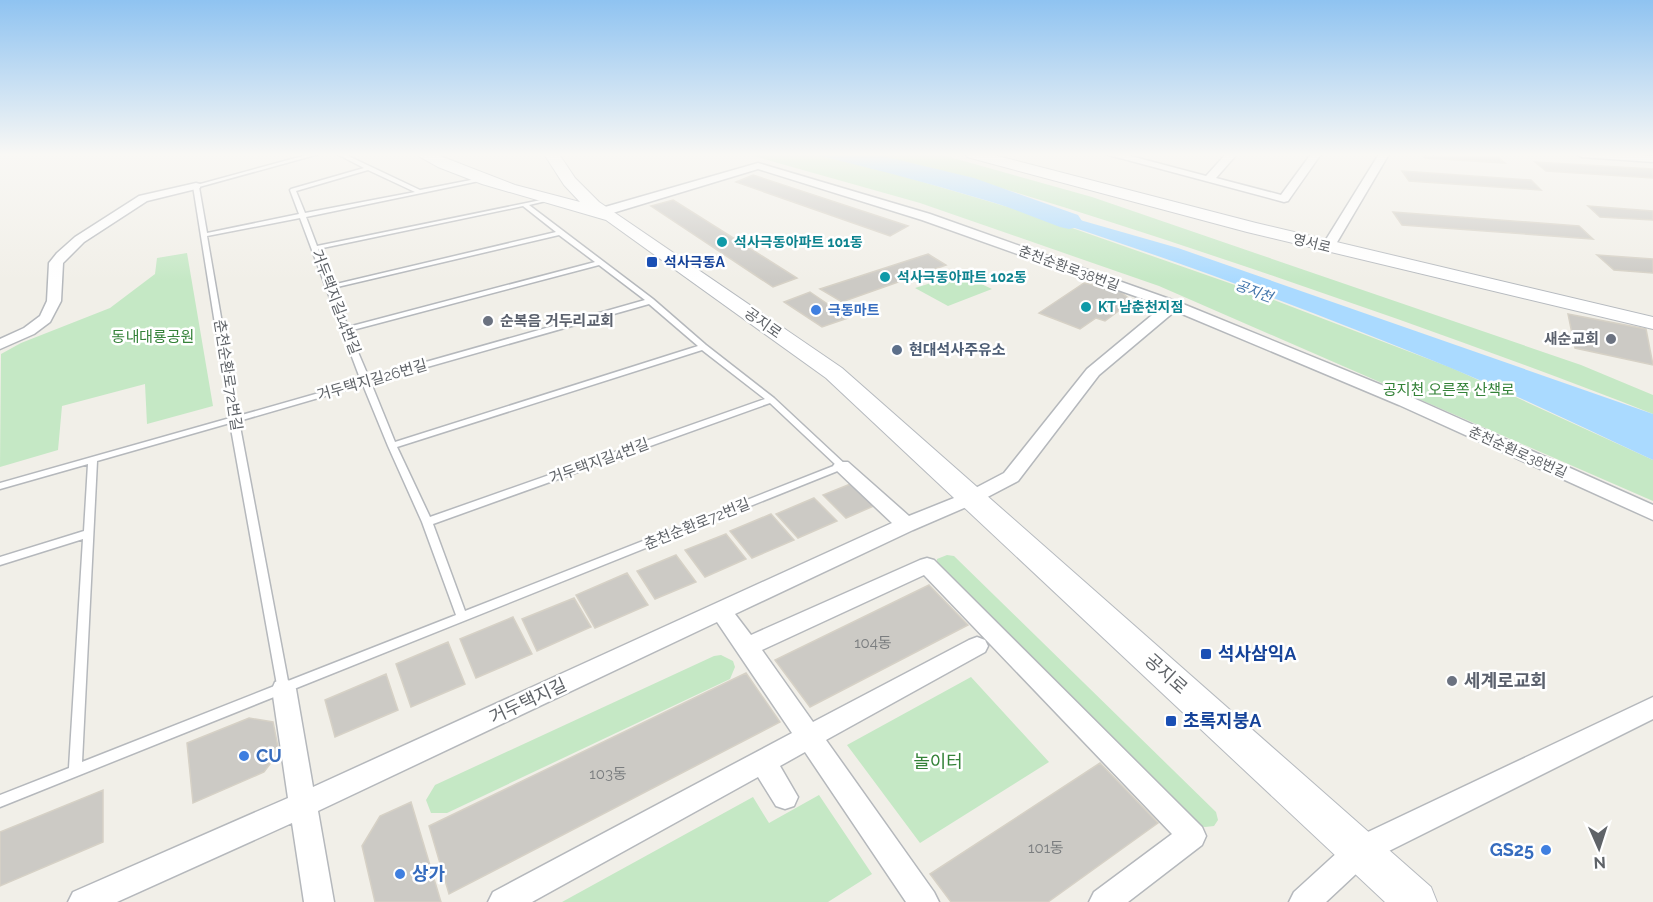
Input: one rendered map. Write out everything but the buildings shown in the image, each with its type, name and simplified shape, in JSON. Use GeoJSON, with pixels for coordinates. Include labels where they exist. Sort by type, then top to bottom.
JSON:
{"type":"FeatureCollection","features":[{"type":"Feature","properties":{"kind":"street"},"geometry":{"type":"LineString","coordinates":[[0,344],[30,332],[43,322],[55,302],[55,265],[63,252],[133,204],[151,196]]}},
{"type":"Feature","properties":{"kind":"street"},"geometry":{"type":"LineString","coordinates":[[532,196],[602,212]]}},
{"type":"Feature","properties":{"kind":"street","name":"공지로"},"geometry":{"type":"LineString","coordinates":[[584,196],[602,212],[612,216],[834,373],[1362,850],[1416,902]]}},
{"type":"Feature","properties":{"kind":"street","name":"춘천순환로38번길"},"geometry":{"type":"LineString","coordinates":[[602,212],[656,196]]}},
{"type":"Feature","properties":{"kind":"street","name":"춘천순환로38번길"},"geometry":{"type":"LineString","coordinates":[[857,196],[926,217],[1173,305],[1405,401],[1653,513]]}},
{"type":"Feature","properties":{"kind":"street","name":"영서로"},"geometry":{"type":"LineString","coordinates":[[1148,196],[1436,266],[1653,323]]}},
{"type":"Feature","properties":{"kind":"street","name":"영서로"},"geometry":{"type":"LineString","coordinates":[[1160,196],[1227,215]]}},
{"type":"Feature","properties":{"kind":"street"},"geometry":{"type":"LineString","coordinates":[[1331,241],[1357,196]]}},
{"type":"Feature","properties":{"kind":"street","name":"영서로"},"geometry":{"type":"LineString","coordinates":[[1436,266],[1653,307]]}},
{"type":"Feature","properties":{"kind":"street"},"geometry":{"type":"LineString","coordinates":[[971,498],[1011,477],[1093,372],[1173,305]]}},
{"type":"Feature","properties":{"kind":"street"},"geometry":{"type":"LineString","coordinates":[[842,466],[906,525]]}},
{"type":"Feature","properties":{"kind":"street","name":"거두택지길"},"geometry":{"type":"LineString","coordinates":[[83,902],[302,805],[906,525],[971,498]]}},
{"type":"Feature","properties":{"kind":"street"},"geometry":{"type":"LineString","coordinates":[[747,647],[927,565],[1192,836],[1104,902]]}},
{"type":"Feature","properties":{"kind":"street"},"geometry":{"type":"LineString","coordinates":[[722,612],[924,902]]}},
{"type":"Feature","properties":{"kind":"street"},"geometry":{"type":"LineString","coordinates":[[503,902],[977,646]]}},
{"type":"Feature","properties":{"kind":"street","name":"춘천순환로72번길"},"geometry":{"type":"LineString","coordinates":[[284,689],[319,902]]}},
{"type":"Feature","properties":{"kind":"street"},"geometry":{"type":"LineString","coordinates":[[1304,902],[1362,850],[1653,707]]}},
{"type":"Feature","properties":{"kind":"street"},"geometry":{"type":"LineString","coordinates":[[763,762],[785,797]]}},
{"type":"Feature","properties":{"kind":"lane","name":"춘천순환로72번길"},"geometry":{"type":"LineString","coordinates":[[198,196],[234,419],[284,689]]}},
{"type":"Feature","properties":{"kind":"lane","name":"거두택지길14번길"},"geometry":{"type":"LineString","coordinates":[[294,196],[392,446],[427,522],[462,617]]}},
{"type":"Feature","properties":{"kind":"lane"},"geometry":{"type":"LineString","coordinates":[[205,235],[393,196]]}},
{"type":"Feature","properties":{"kind":"lane"},"geometry":{"type":"LineString","coordinates":[[315,248],[544,200]]}},
{"type":"Feature","properties":{"kind":"lane"},"geometry":{"type":"LineString","coordinates":[[524,204],[650,301],[703,347],[771,400],[842,466]]}},
{"type":"Feature","properties":{"kind":"lane"},"geometry":{"type":"LineString","coordinates":[[330,287],[559,233]]}},
{"type":"Feature","properties":{"kind":"lane"},"geometry":{"type":"LineString","coordinates":[[345,330],[600,263]]}},
{"type":"Feature","properties":{"kind":"lane","name":"거두택지길26번길"},"geometry":{"type":"LineString","coordinates":[[0,486],[650,301]]}},
{"type":"Feature","properties":{"kind":"lane"},"geometry":{"type":"LineString","coordinates":[[392,446],[703,347]]}},
{"type":"Feature","properties":{"kind":"lane","name":"거두택지길4번길"},"geometry":{"type":"LineString","coordinates":[[427,522],[771,400]]}},
{"type":"Feature","properties":{"kind":"lane"},"geometry":{"type":"LineString","coordinates":[[75,770],[93,459]]}},
{"type":"Feature","properties":{"kind":"lane","name":"춘천순환로72번길"},"geometry":{"type":"LineString","coordinates":[[0,801],[842,466]]}},
{"type":"Feature","properties":{"kind":"lane"},"geometry":{"type":"LineString","coordinates":[[0,561],[87,534]]}},
{"type":"Feature","properties":{"kind":"green space","name":"공지천 오른쪽 산책로"},"geometry":{"type":"Polygon","coordinates":[[[895,196],[971,196],[1035,215],[1235,285],[1452,368],[1653,460],[1653,501],[1159,286],[895,196]]]}},
{"type":"Feature","properties":{"kind":"green space"},"geometry":{"type":"Polygon","coordinates":[[[1029,196],[1092,197],[1581,365],[1653,395],[1653,414],[1454,339],[1029,196]]]}},
{"type":"Feature","properties":{"kind":"green space","name":"동내대룡공원"},"geometry":{"type":"Polygon","coordinates":[[[187,253],[213,406],[147,424],[145,384],[62,406],[58,450],[0,467],[1,354],[21,343],[110,308],[155,274],[157,258],[187,253]]]}},
{"type":"Feature","properties":{"kind":"green space"},"geometry":{"type":"Polygon","coordinates":[[[960,274],[992,289],[948,306],[915,288],[960,274]]]}},
{"type":"Feature","properties":{"kind":"green space"},"geometry":{"type":"Polygon","coordinates":[[[947,555],[954,556],[1216,812],[1218,820],[1214,826],[1196,825],[937,564],[937,559],[947,555]]]}},
{"type":"Feature","properties":{"kind":"green space"},"geometry":{"type":"Polygon","coordinates":[[[721,655],[733,661],[735,667],[730,679],[447,813],[431,813],[426,800],[435,785],[714,656],[721,655]]]}},
{"type":"Feature","properties":{"kind":"green space","name":"놀이터"},"geometry":{"type":"Polygon","coordinates":[[[971,677],[1049,762],[920,843],[847,745],[971,677]]]}},
{"type":"Feature","properties":{"kind":"green space"},"geometry":{"type":"Polygon","coordinates":[[[819,795],[872,874],[828,902],[562,902],[753,797],[769,823],[819,795]]]}},
{"type":"Feature","properties":{"kind":"water"},"geometry":{"type":"Polygon","coordinates":[[[972,196],[996,196],[1178,248],[1653,414],[1653,460],[1527,401],[1373,336],[1135,248],[972,196]]]}},
{"type":"Feature","properties":{"kind":"waterway","name":"공지천"},"geometry":{"type":"LineString","coordinates":[[1001,196],[1069,221]]}},
{"type":"Feature","properties":{"kind":"place","name":"석사극동아파트 101동"},"geometry":{"type":"Point","coordinates":[722,242]}},
{"type":"Feature","properties":{"kind":"place","name":"석사극동A"},"geometry":{"type":"Point","coordinates":[652,262]}},
{"type":"Feature","properties":{"kind":"place","name":"석사극동아파트 102동"},"geometry":{"type":"Point","coordinates":[885,277]}},
{"type":"Feature","properties":{"kind":"place","name":"KT 남춘천지점"},"geometry":{"type":"Point","coordinates":[1086,307]}},
{"type":"Feature","properties":{"kind":"place","name":"극동마트"},"geometry":{"type":"Point","coordinates":[816,310]}},
{"type":"Feature","properties":{"kind":"place","name":"순복음 거두리교회"},"geometry":{"type":"Point","coordinates":[488,321]}},
{"type":"Feature","properties":{"kind":"place","name":"새순교회"},"geometry":{"type":"Point","coordinates":[1611,339]}},
{"type":"Feature","properties":{"kind":"place","name":"현대석사주유소"},"geometry":{"type":"Point","coordinates":[897,350]}},
{"type":"Feature","properties":{"kind":"place","name":"석사삼익A"},"geometry":{"type":"Point","coordinates":[1206,654]}},
{"type":"Feature","properties":{"kind":"place","name":"세계로교회"},"geometry":{"type":"Point","coordinates":[1452,681]}},
{"type":"Feature","properties":{"kind":"place","name":"초록지붕A"},"geometry":{"type":"Point","coordinates":[1171,721]}},
{"type":"Feature","properties":{"kind":"place","name":"CU"},"geometry":{"type":"Point","coordinates":[244,756]}},
{"type":"Feature","properties":{"kind":"place","name":"GS25"},"geometry":{"type":"Point","coordinates":[1546,850]}},
{"type":"Feature","properties":{"kind":"place","name":"상가"},"geometry":{"type":"Point","coordinates":[400,874]}}]}
